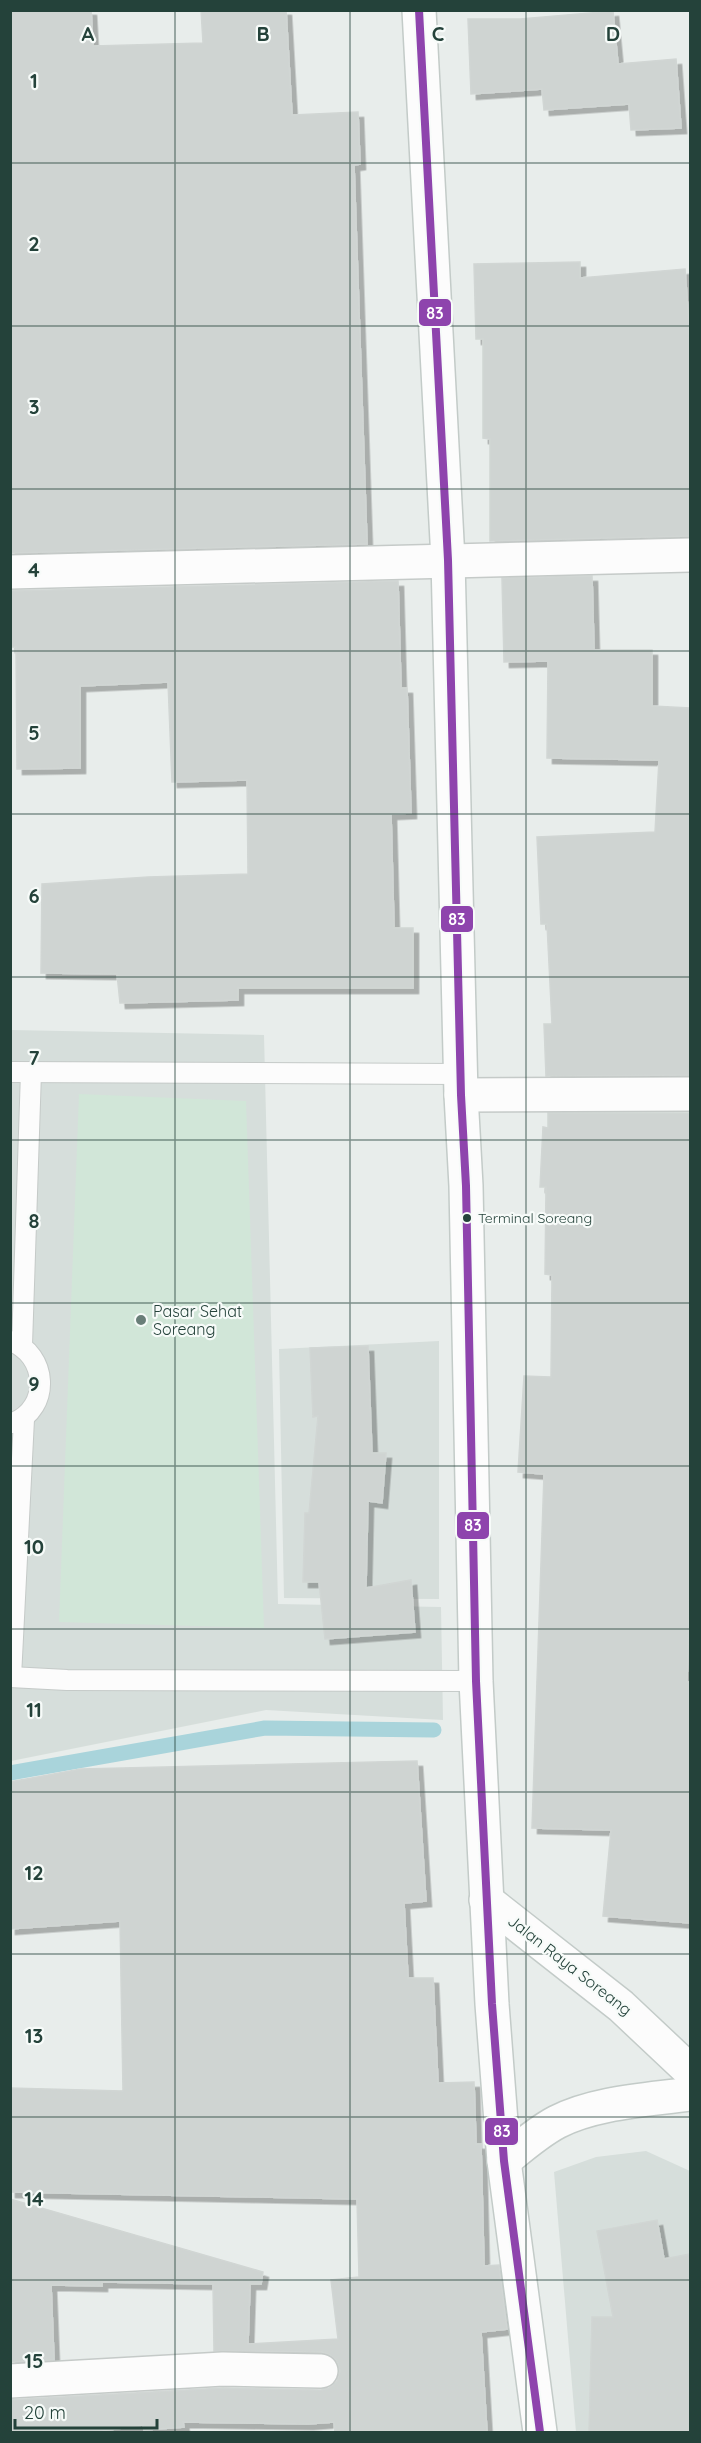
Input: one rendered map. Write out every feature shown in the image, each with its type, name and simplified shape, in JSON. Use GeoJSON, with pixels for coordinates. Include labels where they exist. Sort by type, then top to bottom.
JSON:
{"type":"FeatureCollection","features":[{"type":"Feature","properties":{"kind":"main road"},"geometry":{"type":"LineString","coordinates":[[419,10],[448,560],[461,1084],[466,1186],[476,1681],[486,1900],[504,2161],[540,2433]]}},
{"type":"Feature","properties":{"kind":"main road"},"geometry":{"type":"LineString","coordinates":[[10,572],[690,555]]}},
{"type":"Feature","properties":{"kind":"main road"},"geometry":{"type":"LineString","coordinates":[[461,1084],[690,1094]]}},
{"type":"Feature","properties":{"kind":"main road","name":"Jalan Raya Soreang"},"geometry":{"type":"LineString","coordinates":[[486,1900],[621,2006],[690,2071]]}},
{"type":"Feature","properties":{"kind":"main road"},"geometry":{"type":"LineString","coordinates":[[504,2161],[540,2132],[560,2121],[595,2110],[690,2094]]}},
{"type":"Feature","properties":{"kind":"main road"},"geometry":{"type":"LineString","coordinates":[[10,2381],[223,2368],[321,2371]]}},
{"type":"Feature","properties":{"kind":"lane"},"geometry":{"type":"LineString","coordinates":[[10,1072],[461,1084]]}},
{"type":"Feature","properties":{"kind":"lane"},"geometry":{"type":"LineString","coordinates":[[31,1072],[16,1343],[36,1361],[41,1382],[37,1402],[17,1422],[11,1677],[67,1680],[476,1681]]}},
{"type":"Feature","properties":{"kind":"shaded area","name":"Pasar Sehat Soreang"},"geometry":{"type":"Polygon","coordinates":[[[11,1030],[264,1035],[278,1604],[441,1607],[443,1720],[266,1710],[11,1761],[11,1030]]]}},
{"type":"Feature","properties":{"kind":"shaded area"},"geometry":{"type":"Polygon","coordinates":[[[439,1341],[439,1599],[284,1598],[279,1349],[439,1341]]]}},
{"type":"Feature","properties":{"kind":"shaded area"},"geometry":{"type":"Polygon","coordinates":[[[646,2151],[690,2171],[690,2432],[576,2432],[554,2172],[596,2157],[646,2151]]]}},
{"type":"Feature","properties":{"kind":"green space"},"geometry":{"type":"Polygon","coordinates":[[[79,1094],[246,1101],[264,1628],[59,1622],[79,1094]]]}},
{"type":"Feature","properties":{"kind":"building"},"geometry":{"type":"Polygon","coordinates":[[[10,10],[91,10],[93,46],[203,43],[201,10],[286,10],[292,115],[358,112],[360,164],[354,165],[367,544],[10,553],[10,10]]]}},
{"type":"Feature","properties":{"kind":"building"},"geometry":{"type":"Polygon","coordinates":[[[613,11],[618,64],[676,59],[681,128],[631,130],[629,104],[544,110],[542,89],[471,94],[468,19],[520,19],[613,11]]]}},
{"type":"Feature","properties":{"kind":"building"},"geometry":{"type":"Polygon","coordinates":[[[580,262],[580,278],[685,269],[690,340],[690,536],[490,541],[490,439],[483,438],[483,339],[476,339],[474,264],[580,262]]]}},
{"type":"Feature","properties":{"kind":"building"},"geometry":{"type":"Polygon","coordinates":[[[592,576],[594,650],[652,650],[652,706],[690,708],[690,1075],[546,1076],[544,1024],[552,1024],[547,924],[541,924],[537,837],[655,832],[659,760],[547,758],[548,661],[504,662],[502,578],[592,576]]]}},
{"type":"Feature","properties":{"kind":"building"},"geometry":{"type":"Polygon","coordinates":[[[398,581],[401,688],[407,688],[411,813],[391,814],[394,928],[413,928],[413,988],[238,988],[238,1000],[120,1003],[117,974],[41,973],[42,884],[148,877],[248,874],[247,780],[172,782],[168,682],[80,686],[80,768],[17,769],[16,647],[10,647],[10,591],[398,581]]]}},
{"type":"Feature","properties":{"kind":"building"},"geometry":{"type":"Polygon","coordinates":[[[548,1113],[690,1113],[690,1579],[687,1682],[690,1682],[690,1923],[603,1916],[611,1830],[532,1828],[544,1474],[518,1472],[524,1376],[551,1377],[552,1275],[545,1274],[546,1187],[540,1187],[543,1127],[548,1128],[548,1113]]]}},
{"type":"Feature","properties":{"kind":"building"},"geometry":{"type":"Polygon","coordinates":[[[368,1346],[372,1453],[386,1453],[382,1503],[368,1501],[366,1588],[411,1580],[415,1632],[325,1639],[319,1582],[303,1582],[305,1513],[309,1513],[318,1416],[313,1417],[310,1348],[368,1346]]]}},
{"type":"Feature","properties":{"kind":"building"},"geometry":{"type":"Polygon","coordinates":[[[417,1761],[426,1901],[404,1903],[408,1978],[433,1978],[438,2083],[474,2082],[476,2144],[481,2144],[484,2266],[499,2265],[507,2329],[481,2332],[487,2433],[335,2433],[334,2422],[308,2424],[183,2422],[184,2427],[144,2430],[143,2425],[88,2433],[10,2433],[10,2400],[223,2388],[321,2390],[329,2388],[337,2381],[340,2371],[337,2361],[322,2352],[214,2351],[213,2284],[102,2282],[102,2286],[51,2285],[54,2360],[10,2362],[10,2199],[263,2272],[261,2284],[250,2284],[248,2344],[338,2339],[331,2280],[359,2277],[357,2199],[10,2192],[10,2088],[123,2091],[120,1921],[10,1929],[10,1782],[81,1769],[417,1761]]]}},
{"type":"Feature","properties":{"kind":"building"},"geometry":{"type":"Polygon","coordinates":[[[657,2220],[664,2259],[690,2254],[690,2433],[589,2433],[592,2317],[613,2317],[597,2231],[657,2220]]]}},
{"type":"Feature","properties":{"kind":"waterway"},"geometry":{"type":"LineString","coordinates":[[10,1773],[265,1728],[434,1730]]}},
{"type":"Feature","properties":{"kind":"transit line","name":"83"},"geometry":{"type":"LineString","coordinates":[[419,10],[448,560],[461,1095],[466,1186],[476,1681],[492,2004],[504,2161],[540,2432]]}},
{"type":"Feature","properties":{"kind":"place","name":"Terminal Soreang"},"geometry":{"type":"Point","coordinates":[467,1218]}},
{"type":"Feature","properties":{"kind":"place","name":"Pasar Sehat Soreang"},"geometry":{"type":"Point","coordinates":[141,1320]}}]}
